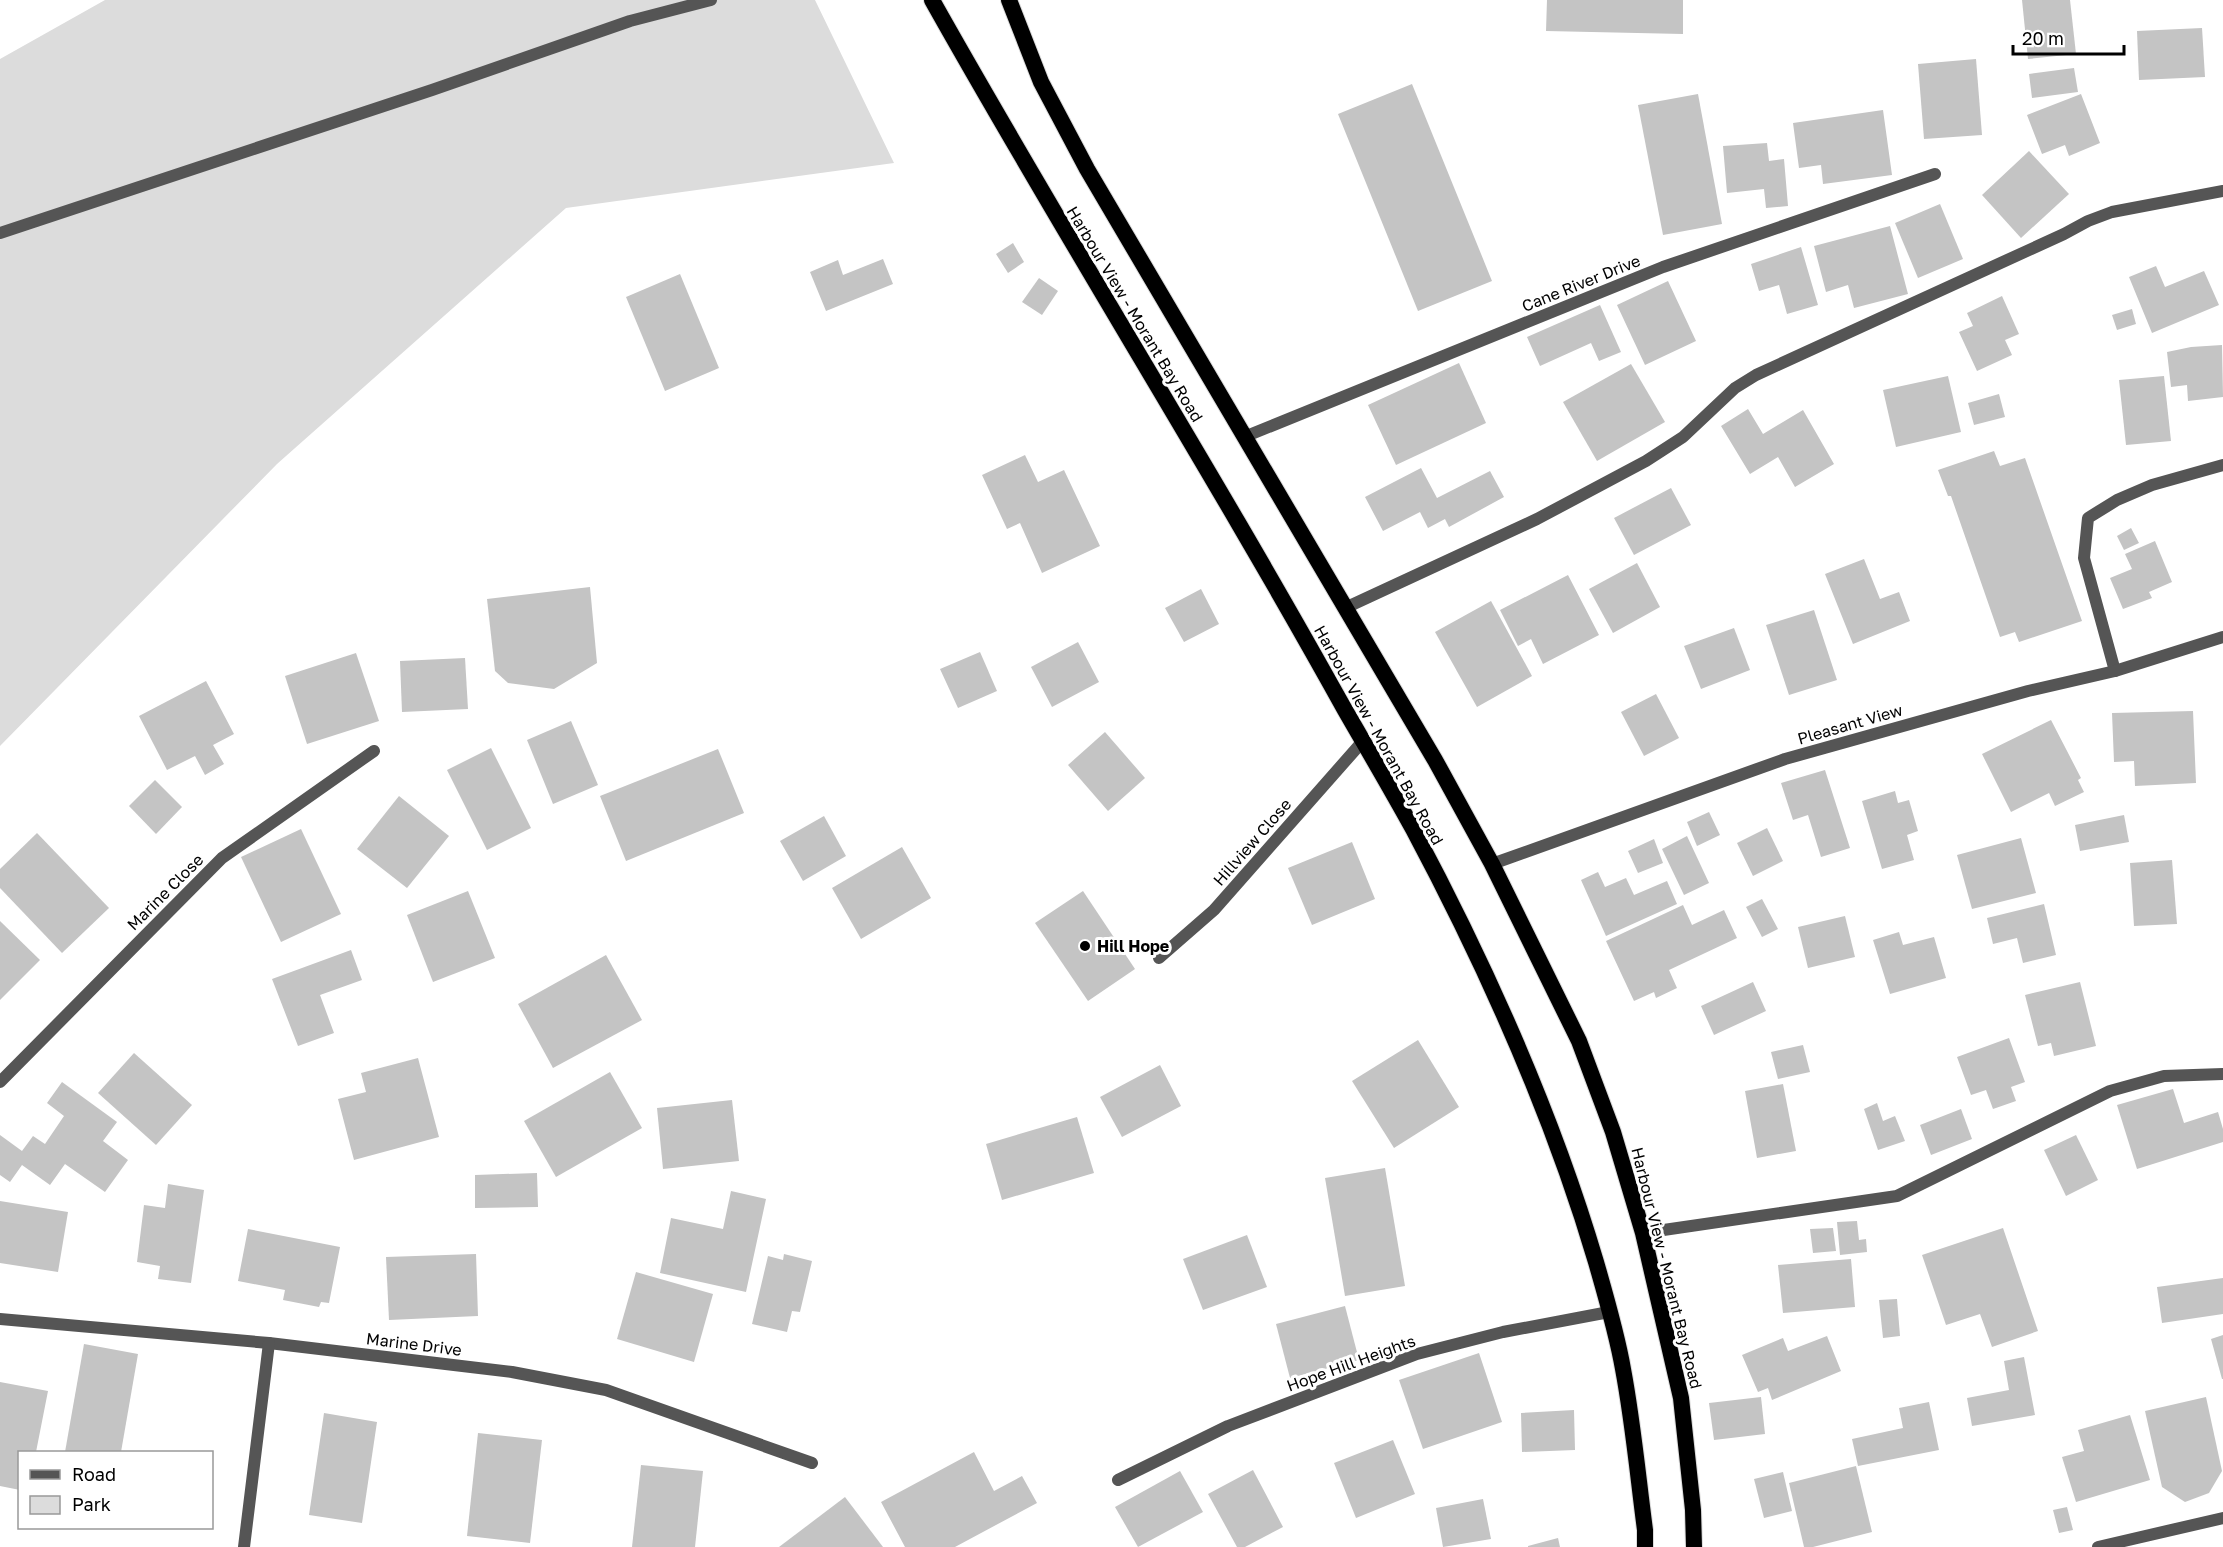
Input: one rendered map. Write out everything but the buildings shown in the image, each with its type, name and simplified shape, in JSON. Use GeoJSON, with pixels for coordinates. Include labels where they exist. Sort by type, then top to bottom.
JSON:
{"type":"FeatureCollection","features":[{"type":"Feature","properties":{"kind":"highway","name":"Harbour View - Morant Bay Road"},"geometry":{"type":"LineString","coordinates":[[932,0],[1051,208],[1229,505],[1413,830],[1478,961],[1562,1157],[1596,1263],[1623,1368],[1645,1530],[1645,1547]]}},
{"type":"Feature","properties":{"kind":"highway","name":"Harbour View - Morant Bay Road"},"geometry":{"type":"LineString","coordinates":[[1009,0],[1041,82],[1087,169],[1435,760],[1492,864],[1579,1041],[1613,1132],[1643,1233],[1681,1398],[1693,1510],[1694,1547]]}},
{"type":"Feature","properties":{"kind":"street"},"geometry":{"type":"LineString","coordinates":[[0,233],[432,90],[630,21],[711,0]]}},
{"type":"Feature","properties":{"kind":"street","name":"Cane River Drive"},"geometry":{"type":"LineString","coordinates":[[1244,437],[1663,267],[1935,174]]}},
{"type":"Feature","properties":{"kind":"street"},"geometry":{"type":"LineString","coordinates":[[1345,608],[1538,519],[1646,461],[1683,438],[1735,388],[1756,375],[2088,221],[2112,212],[2223,191]]}},
{"type":"Feature","properties":{"kind":"street"},"geometry":{"type":"LineString","coordinates":[[2115,670],[2084,558],[2088,518],[2116,500],[2152,485],[2223,465]]}},
{"type":"Feature","properties":{"kind":"street","name":"Pleasant View"},"geometry":{"type":"LineString","coordinates":[[1492,864],[1785,759],[2028,691],[2115,670],[2223,637]]}},
{"type":"Feature","properties":{"kind":"street","name":"Hillview Close"},"geometry":{"type":"LineString","coordinates":[[1159,958],[1214,910],[1363,741]]}},
{"type":"Feature","properties":{"kind":"street","name":"Marine Close"},"geometry":{"type":"LineString","coordinates":[[0,1082],[222,858],[374,751]]}},
{"type":"Feature","properties":{"kind":"street"},"geometry":{"type":"LineString","coordinates":[[1643,1233],[1897,1196],[2110,1091],[2164,1076],[2223,1074]]}},
{"type":"Feature","properties":{"kind":"street","name":"Hope Hill Heights"},"geometry":{"type":"LineString","coordinates":[[1118,1480],[1228,1426],[1417,1354],[1503,1332],[1609,1312]]}},
{"type":"Feature","properties":{"kind":"street","name":"Marine Drive"},"geometry":{"type":"LineString","coordinates":[[0,1319],[269,1343],[512,1372],[606,1390],[812,1463]]}},
{"type":"Feature","properties":{"kind":"street"},"geometry":{"type":"LineString","coordinates":[[244,1547],[269,1343]]}},
{"type":"Feature","properties":{"kind":"street"},"geometry":{"type":"LineString","coordinates":[[2098,1547],[2223,1518]]}},
{"type":"Feature","properties":{"kind":"green space"},"geometry":{"type":"Polygon","coordinates":[[[105,0],[815,0],[894,163],[566,208],[277,464],[0,746],[0,59],[105,0]]]}},
{"type":"Feature","properties":{"kind":"place","name":"Hill Hope"},"geometry":{"type":"Point","coordinates":[1085,946]}}]}
